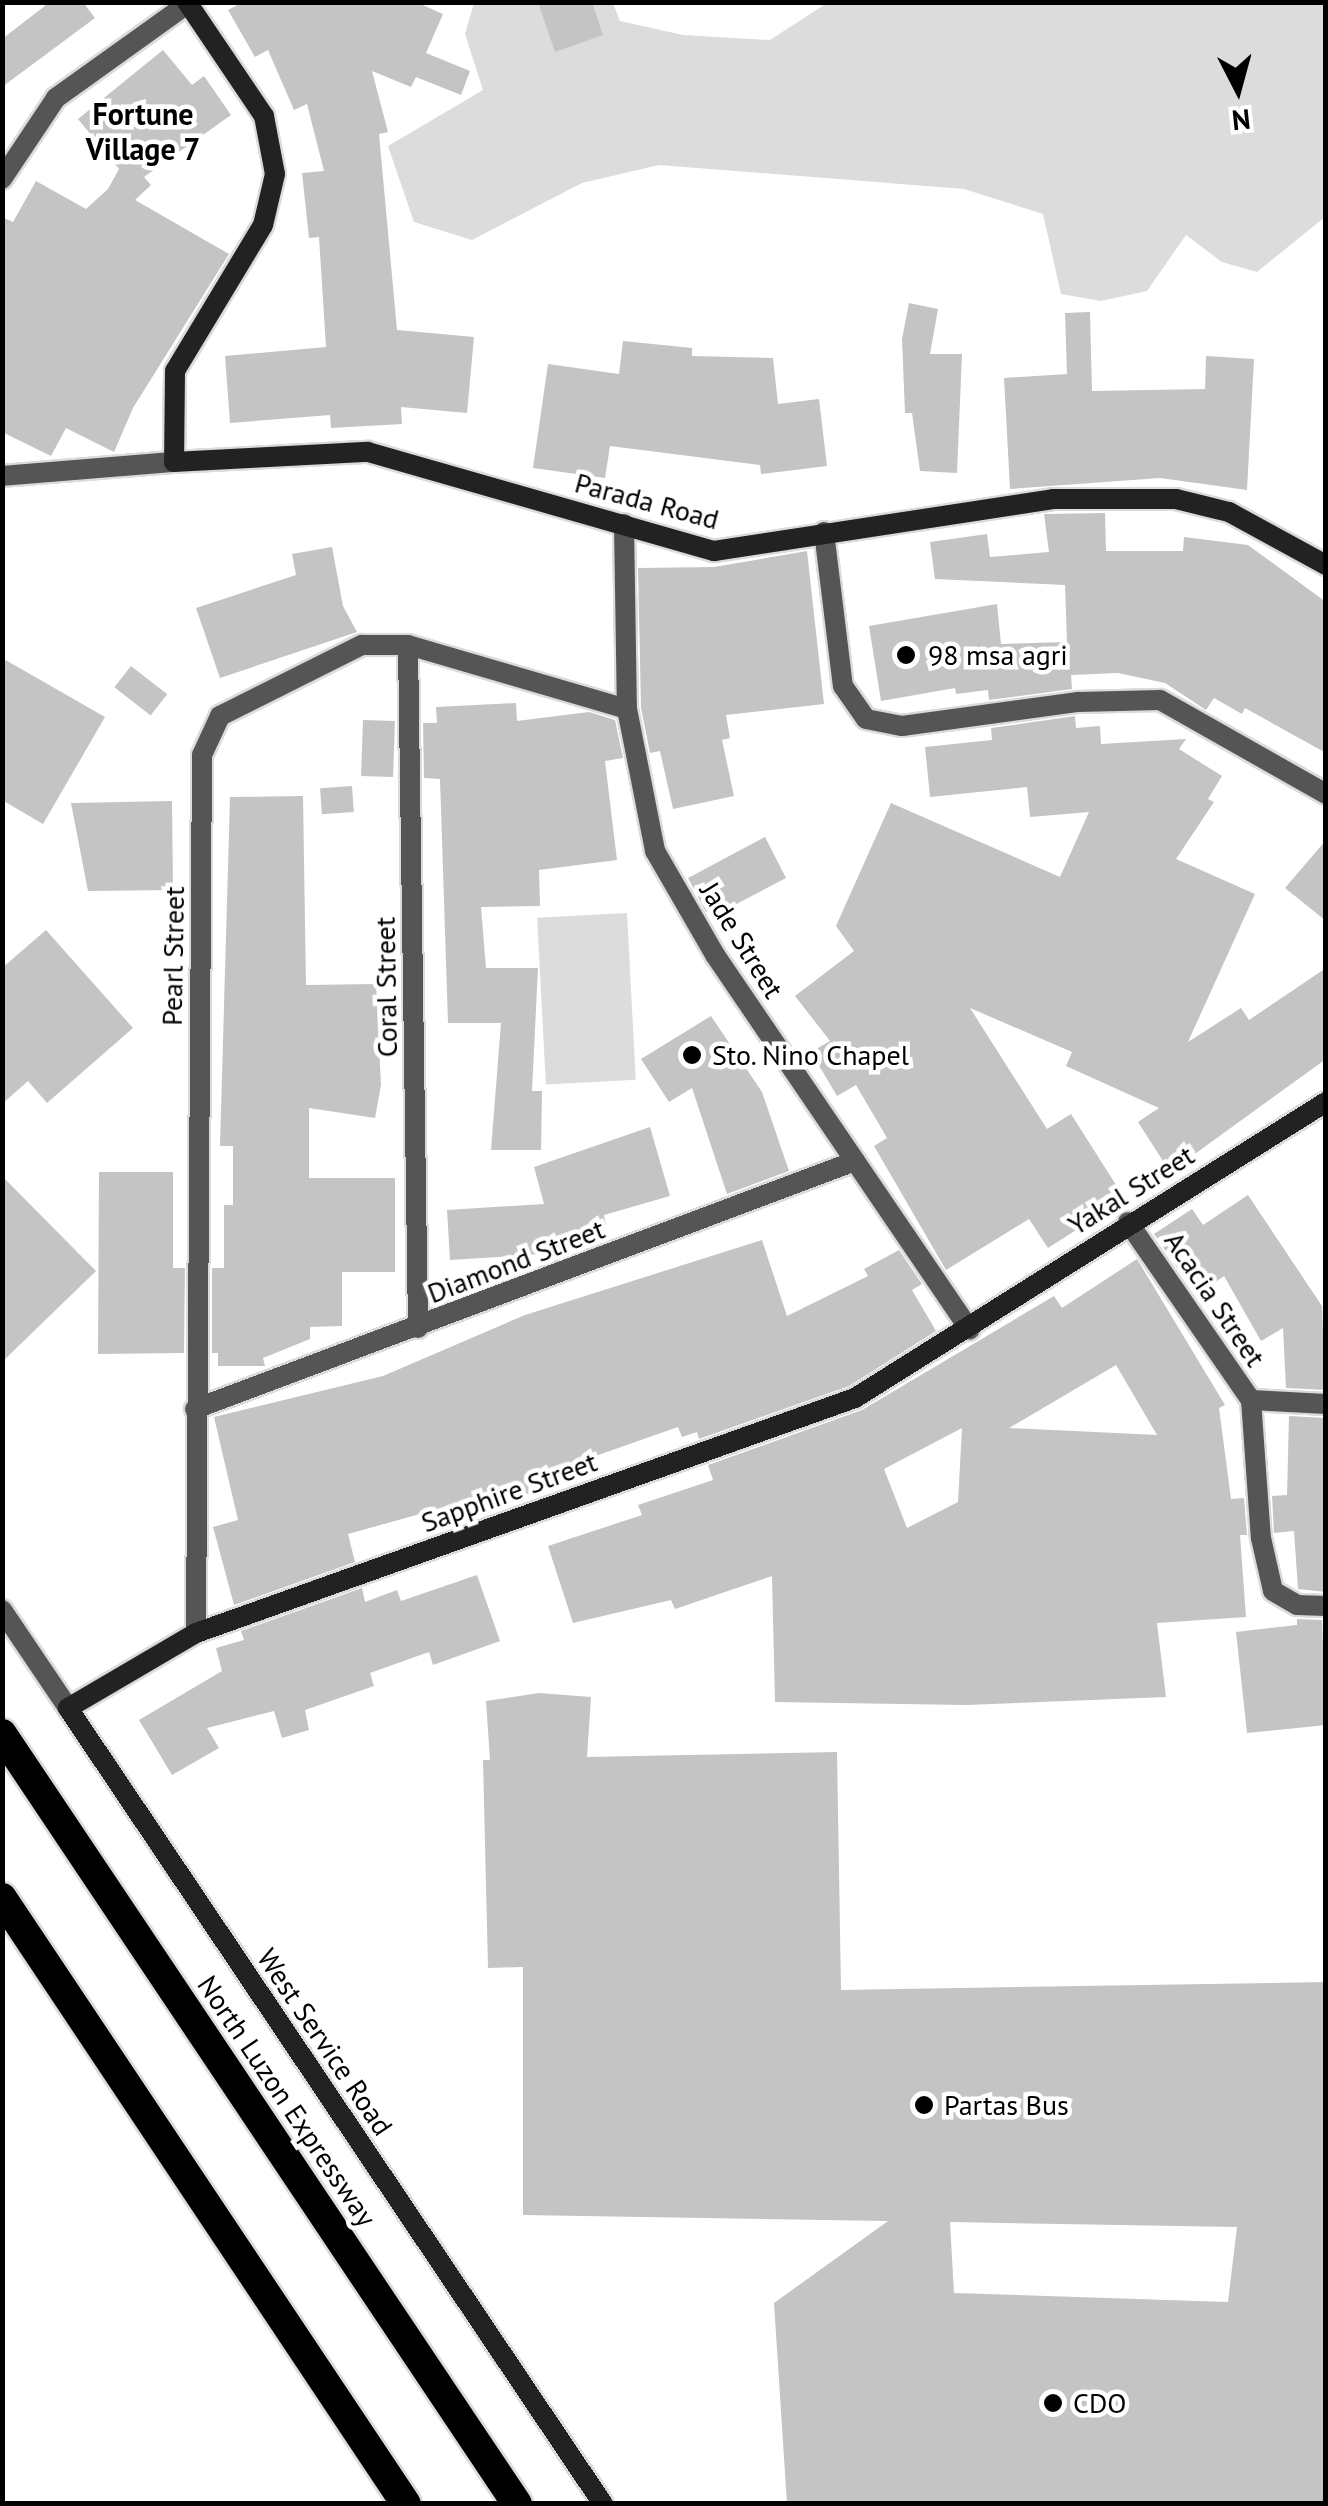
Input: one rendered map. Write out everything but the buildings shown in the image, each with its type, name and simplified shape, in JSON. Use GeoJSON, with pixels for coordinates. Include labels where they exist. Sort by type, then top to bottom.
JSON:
{"type":"FeatureCollection","features":[{"type":"Feature","properties":{"kind":"highway","name":"North Luzon Expressway"},"geometry":{"type":"LineString","coordinates":[[2,1734],[517,2504]]}},
{"type":"Feature","properties":{"kind":"highway"},"geometry":{"type":"LineString","coordinates":[[2,1898],[406,2504]]}},
{"type":"Feature","properties":{"kind":"street"},"geometry":{"type":"LineString","coordinates":[[2,179],[56,98],[189,3],[264,116],[275,174],[263,225],[175,371],[174,462]]}},
{"type":"Feature","properties":{"kind":"street","name":"Parada Road"},"geometry":{"type":"LineString","coordinates":[[2,476],[368,452],[714,550],[1052,499],[1176,499],[1229,512],[1326,565]]}},
{"type":"Feature","properties":{"kind":"street","name":"Jade Street"},"geometry":{"type":"LineString","coordinates":[[624,524],[627,709],[655,851],[715,955],[970,1330]]}},
{"type":"Feature","properties":{"kind":"street"},"geometry":{"type":"LineString","coordinates":[[824,532],[843,686],[866,719],[902,726],[1078,702],[1160,700],[1326,794]]}},
{"type":"Feature","properties":{"kind":"street","name":"Pearl Street"},"geometry":{"type":"LineString","coordinates":[[196,1633],[202,755],[220,716],[362,645],[408,645],[627,709]]}},
{"type":"Feature","properties":{"kind":"street","name":"Coral Street"},"geometry":{"type":"LineString","coordinates":[[408,645],[418,1328]]}},
{"type":"Feature","properties":{"kind":"street","name":"Yakal Street"},"geometry":{"type":"LineString","coordinates":[[970,1330],[1128,1222],[1323,1108]]}},
{"type":"Feature","properties":{"kind":"street","name":"Diamond Street"},"geometry":{"type":"LineString","coordinates":[[195,1409],[855,1162]]}},
{"type":"Feature","properties":{"kind":"street","name":"Acacia Street"},"geometry":{"type":"LineString","coordinates":[[1128,1222],[1251,1400],[1261,1538],[1273,1591],[1296,1605],[1326,1606]]}},
{"type":"Feature","properties":{"kind":"street","name":"Sapphire Street"},"geometry":{"type":"LineString","coordinates":[[68,1708],[196,1633],[854,1398],[970,1330]]}},
{"type":"Feature","properties":{"kind":"street"},"geometry":{"type":"LineString","coordinates":[[1251,1400],[1326,1404]]}},
{"type":"Feature","properties":{"kind":"street","name":"West Service Road"},"geometry":{"type":"LineString","coordinates":[[2,1610],[603,2504]]}},
{"type":"Feature","properties":{"kind":"shaded area"},"geometry":{"type":"Polygon","coordinates":[[[474,3],[613,3],[620,21],[683,35],[770,40],[827,3],[1325,3],[1325,217],[1257,272],[1222,262],[1186,235],[1147,291],[1101,301],[1061,294],[1043,214],[964,189],[659,165],[582,183],[472,240],[414,222],[388,146],[483,90],[465,34],[474,3]]]}},
{"type":"Feature","properties":{"kind":"shaded area"},"geometry":{"type":"Polygon","coordinates":[[[627,913],[636,1080],[546,1084],[537,918],[627,913]]]}},
{"type":"Feature","properties":{"kind":"place","name":"98 msa agri"},"geometry":{"type":"Point","coordinates":[906,655]}},
{"type":"Feature","properties":{"kind":"place","name":"Sto. Nino Chapel"},"geometry":{"type":"Point","coordinates":[692,1055]}},
{"type":"Feature","properties":{"kind":"place","name":"Partas Bus"},"geometry":{"type":"Point","coordinates":[924,2105]}},
{"type":"Feature","properties":{"kind":"place","name":"CDO"},"geometry":{"type":"Point","coordinates":[1053,2403]}},
{"type":"Feature","properties":{"kind":"district","name":"Fortune Village 7"},"geometry":{"type":"Point","coordinates":[143,131]}}]}
